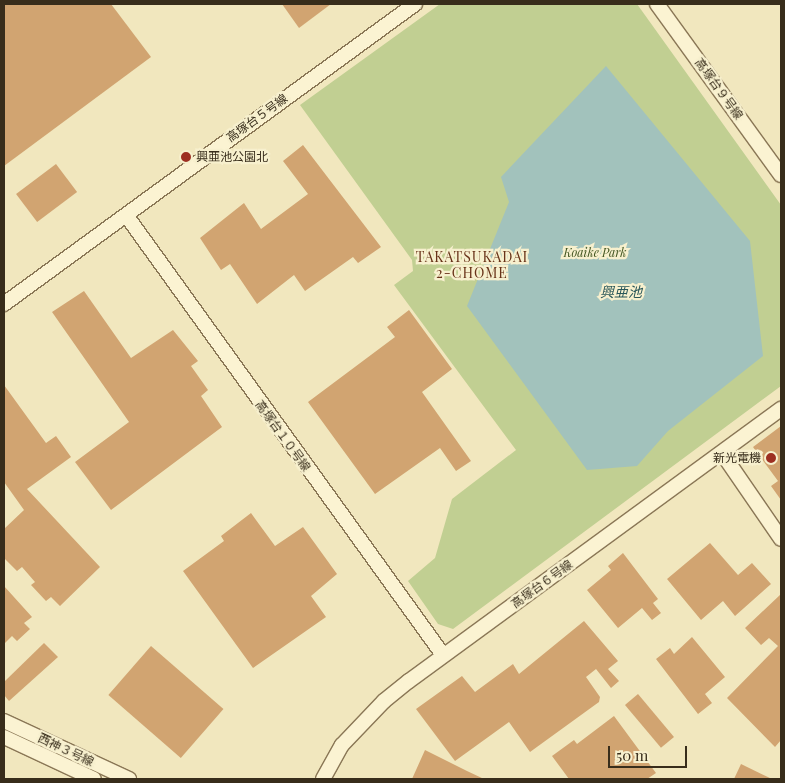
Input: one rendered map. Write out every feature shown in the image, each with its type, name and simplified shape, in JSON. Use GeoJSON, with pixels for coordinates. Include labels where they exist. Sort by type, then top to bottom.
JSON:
{"type":"FeatureCollection","features":[{"type":"Feature","properties":{"kind":"street","name":"高塚台５号線"},"geometry":{"type":"LineString","coordinates":[[4,304],[414,4]]}},
{"type":"Feature","properties":{"kind":"street","name":"高塚台９号線"},"geometry":{"type":"LineString","coordinates":[[658,4],[781,174]]}},
{"type":"Feature","properties":{"kind":"street","name":"高塚台１０号線"},"geometry":{"type":"LineString","coordinates":[[126,215],[443,656]]}},
{"type":"Feature","properties":{"kind":"street","name":"高塚台６号線"},"geometry":{"type":"LineString","coordinates":[[323,779],[342,744],[384,701],[781,409]]}},
{"type":"Feature","properties":{"kind":"street"},"geometry":{"type":"LineString","coordinates":[[722,453],[781,539]]}},
{"type":"Feature","properties":{"kind":"street","name":"西神３号線"},"geometry":{"type":"LineString","coordinates":[[4,720],[128,779]]}},
{"type":"Feature","properties":{"kind":"street","name":"西神３号線"},"geometry":{"type":"LineString","coordinates":[[4,737],[94,779]]}},
{"type":"Feature","properties":{"kind":"green space","name":"Koaike Park"},"geometry":{"type":"Polygon","coordinates":[[[440,4],[637,4],[781,205],[781,386],[453,629],[438,624],[408,581],[435,558],[452,499],[516,450],[394,285],[413,271],[412,260],[300,105],[440,4]]]}},
{"type":"Feature","properties":{"kind":"water","name":"興亜池"},"geometry":{"type":"Polygon","coordinates":[[[606,66],[750,241],[763,356],[668,431],[637,466],[587,470],[467,306],[509,202],[501,177],[606,66]]]}},
{"type":"Feature","properties":{"kind":"building"},"geometry":{"type":"Polygon","coordinates":[[[4,4],[111,4],[151,57],[4,166],[4,4]]]}},
{"type":"Feature","properties":{"kind":"building"},"geometry":{"type":"Polygon","coordinates":[[[282,4],[331,4],[299,28],[282,4]]]}},
{"type":"Feature","properties":{"kind":"building"},"geometry":{"type":"Polygon","coordinates":[[[303,145],[381,247],[358,263],[353,257],[305,291],[294,275],[257,304],[230,264],[221,270],[200,238],[244,203],[261,229],[308,194],[283,161],[303,145]]]}},
{"type":"Feature","properties":{"kind":"building"},"geometry":{"type":"Polygon","coordinates":[[[56,164],[77,192],[37,222],[16,194],[56,164]]]}},
{"type":"Feature","properties":{"kind":"building"},"geometry":{"type":"Polygon","coordinates":[[[84,291],[131,358],[173,330],[198,361],[191,366],[208,390],[201,396],[222,427],[111,510],[75,462],[129,422],[52,312],[84,291]]]}},
{"type":"Feature","properties":{"kind":"building"},"geometry":{"type":"Polygon","coordinates":[[[409,310],[452,369],[422,392],[471,461],[456,471],[440,448],[375,494],[308,402],[395,337],[387,327],[409,310]]]}},
{"type":"Feature","properties":{"kind":"building"},"geometry":{"type":"Polygon","coordinates":[[[4,385],[46,443],[56,436],[71,457],[27,489],[100,567],[60,606],[51,597],[46,601],[31,585],[35,582],[22,567],[17,571],[4,558],[4,529],[24,510],[4,482],[4,385]]]}},
{"type":"Feature","properties":{"kind":"building","name":"新光電機"},"geometry":{"type":"Polygon","coordinates":[[[781,426],[781,500],[771,486],[778,481],[753,447],[781,426]]]}},
{"type":"Feature","properties":{"kind":"building"},"geometry":{"type":"Polygon","coordinates":[[[251,513],[275,546],[303,527],[337,574],[311,596],[326,617],[253,668],[183,571],[224,541],[221,536],[251,513]]]}},
{"type":"Feature","properties":{"kind":"building"},"geometry":{"type":"Polygon","coordinates":[[[710,543],[738,575],[752,563],[771,584],[735,616],[723,601],[701,620],[667,579],[710,543]]]}},
{"type":"Feature","properties":{"kind":"building"},"geometry":{"type":"Polygon","coordinates":[[[623,553],[658,599],[653,603],[661,613],[652,620],[642,608],[618,628],[587,590],[611,570],[608,566],[623,553]]]}},
{"type":"Feature","properties":{"kind":"building"},"geometry":{"type":"Polygon","coordinates":[[[4,586],[32,617],[24,623],[30,629],[17,641],[12,636],[4,644],[4,586]]]}},
{"type":"Feature","properties":{"kind":"building"},"geometry":{"type":"Polygon","coordinates":[[[781,594],[781,740],[775,747],[727,698],[778,646],[769,638],[761,645],[745,628],[781,594]]]}},
{"type":"Feature","properties":{"kind":"building"},"geometry":{"type":"Polygon","coordinates":[[[584,621],[618,661],[608,669],[619,681],[611,688],[596,669],[586,677],[600,697],[599,702],[530,752],[509,722],[455,761],[416,709],[462,676],[475,692],[513,664],[519,674],[584,621]]]}},
{"type":"Feature","properties":{"kind":"building"},"geometry":{"type":"Polygon","coordinates":[[[692,637],[725,677],[705,694],[712,703],[698,714],[656,659],[670,648],[674,654],[692,637]]]}},
{"type":"Feature","properties":{"kind":"building"},"geometry":{"type":"Polygon","coordinates":[[[44,643],[58,657],[9,701],[4,695],[4,682],[44,643]]]}},
{"type":"Feature","properties":{"kind":"building"},"geometry":{"type":"Polygon","coordinates":[[[151,646],[223,709],[181,758],[108,695],[151,646]]]}},
{"type":"Feature","properties":{"kind":"building"},"geometry":{"type":"Polygon","coordinates":[[[638,694],[674,737],[661,748],[625,705],[638,694]]]}},
{"type":"Feature","properties":{"kind":"building"},"geometry":{"type":"Polygon","coordinates":[[[614,716],[656,773],[647,779],[569,779],[552,756],[574,740],[577,744],[614,716]]]}},
{"type":"Feature","properties":{"kind":"building"},"geometry":{"type":"Polygon","coordinates":[[[425,750],[467,771],[484,779],[412,779],[425,750]]]}},
{"type":"Feature","properties":{"kind":"building"},"geometry":{"type":"Polygon","coordinates":[[[741,764],[772,779],[734,779],[741,764]]]}},
{"type":"Feature","properties":{"kind":"place","name":"興亜池公園北"},"geometry":{"type":"Point","coordinates":[186,157]}},
{"type":"Feature","properties":{"kind":"place","name":"新光電機"},"geometry":{"type":"Point","coordinates":[771,458]}},
{"type":"Feature","properties":{"kind":"district","name":"TAKATSUKADAI 2-CHOME"},"geometry":{"type":"Point","coordinates":[472,266]}}]}
